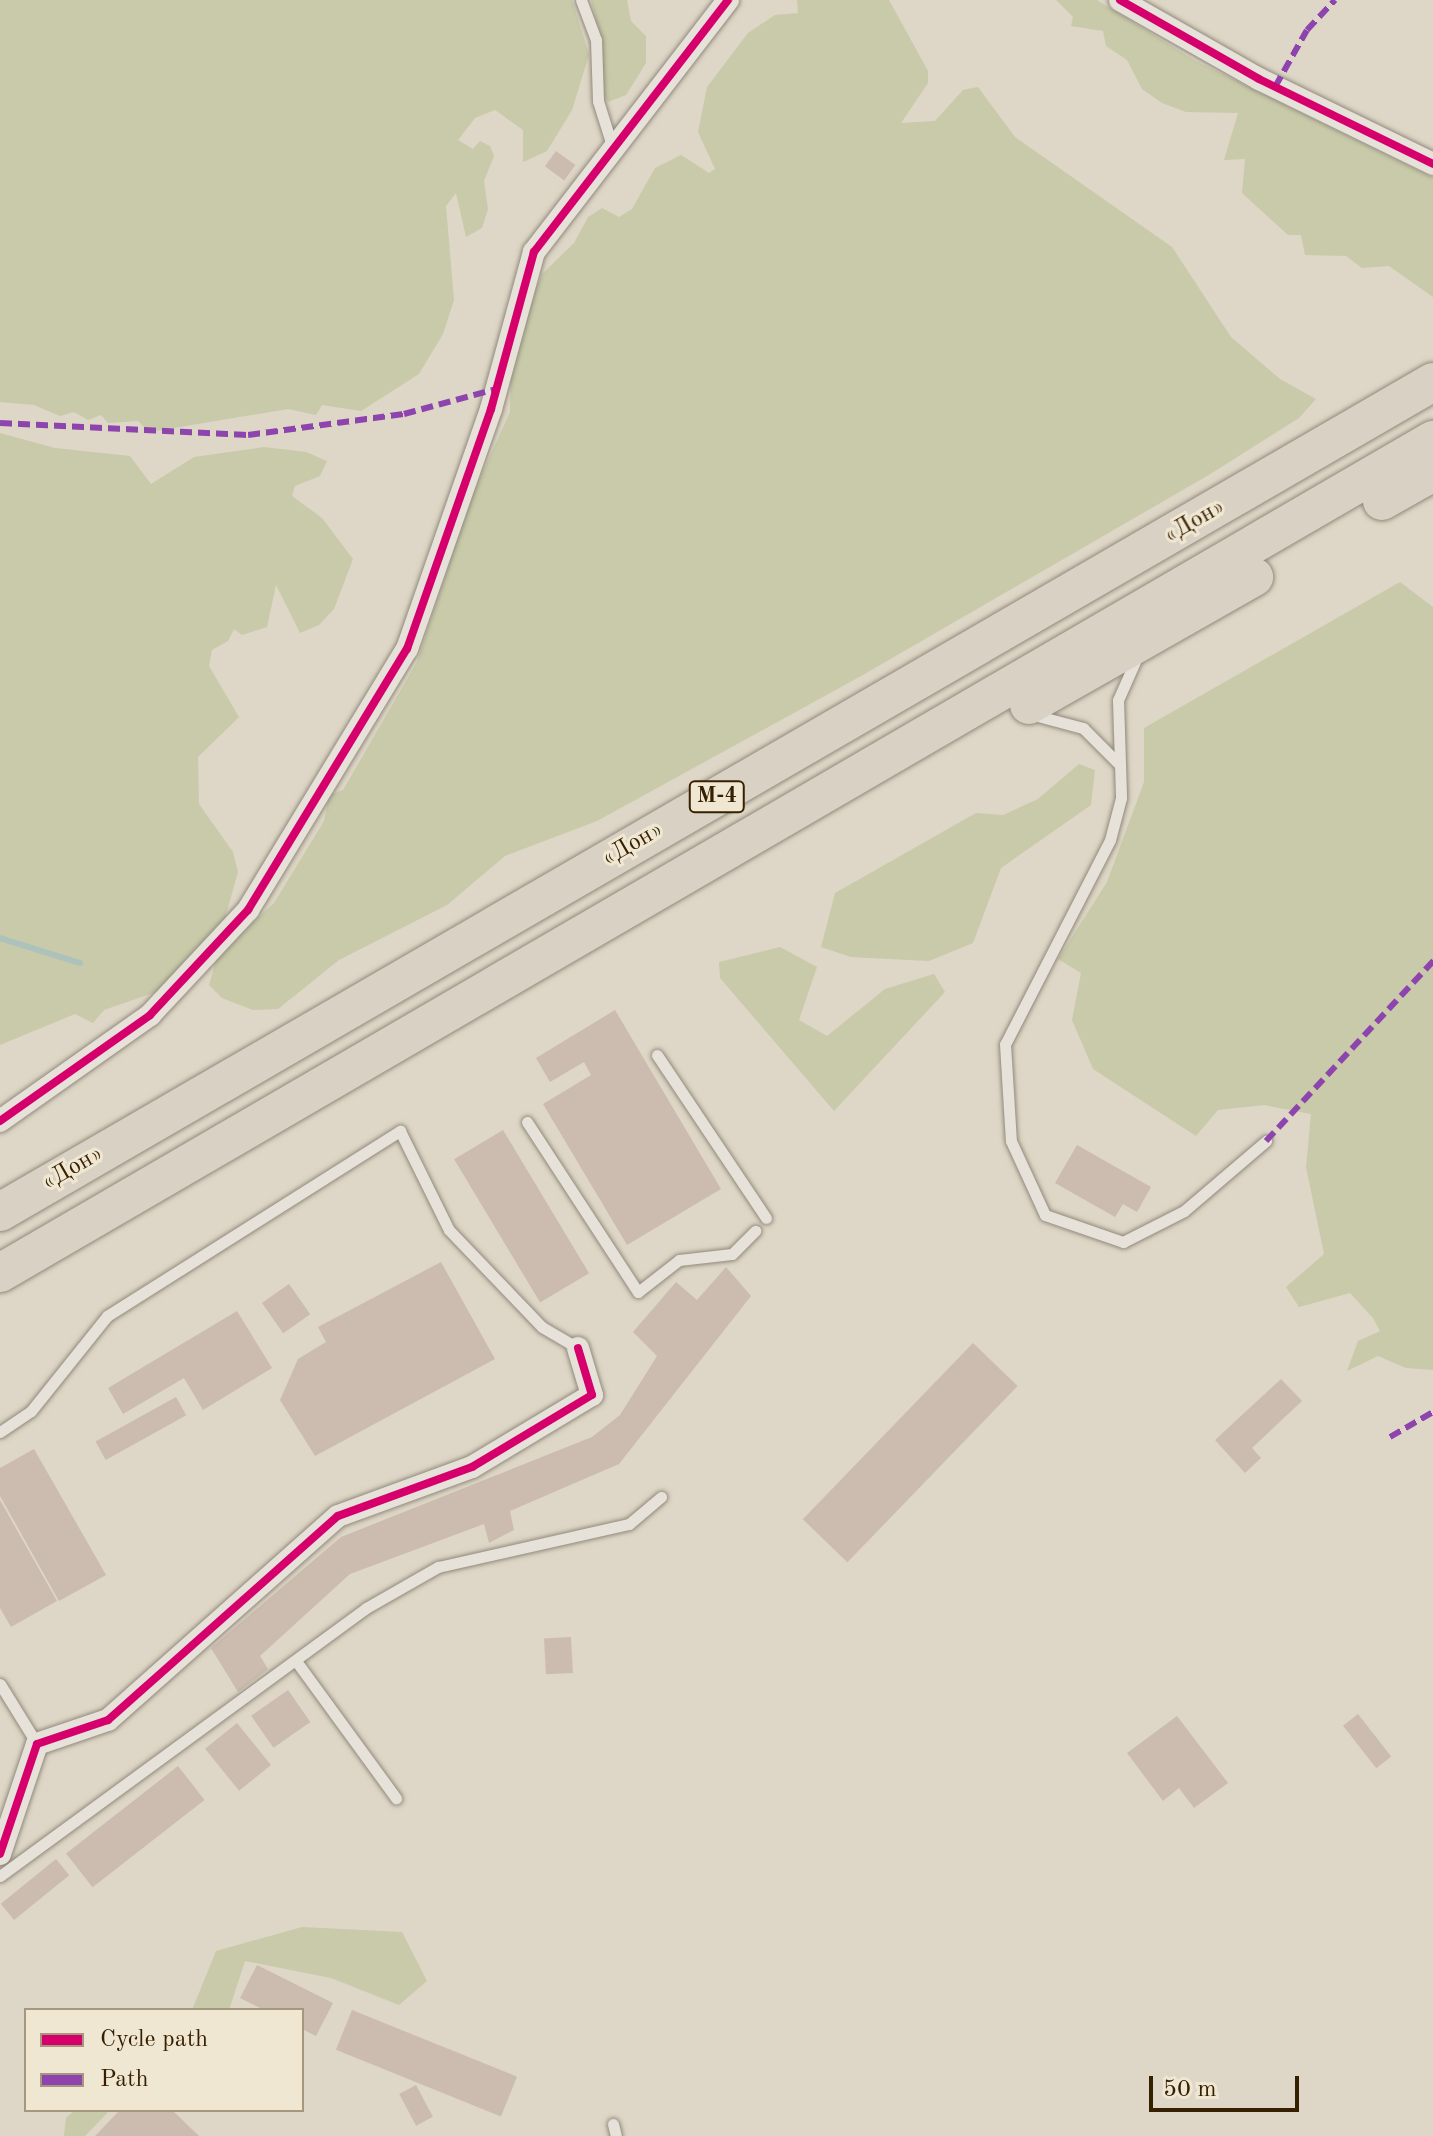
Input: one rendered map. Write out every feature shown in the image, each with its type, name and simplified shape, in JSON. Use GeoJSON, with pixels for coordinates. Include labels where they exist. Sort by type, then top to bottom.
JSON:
{"type":"FeatureCollection","features":[{"type":"Feature","properties":{"kind":"highway","name":"«Дон»"},"geometry":{"type":"LineString","coordinates":[[0,1212],[1433,382]]}},
{"type":"Feature","properties":{"kind":"highway","name":"М-4"},"geometry":{"type":"LineString","coordinates":[[0,1273],[834,791],[1433,440]]}},
{"type":"Feature","properties":{"kind":"highway","name":"М-4"},"geometry":{"type":"LineString","coordinates":[[834,791],[910,771],[1146,641],[1433,472]]}},
{"type":"Feature","properties":{"kind":"street"},"geometry":{"type":"LineString","coordinates":[[0,1121],[150,1015],[248,910],[407,649],[491,409],[534,252],[561,212],[614,154],[728,0]]}},
{"type":"Feature","properties":{"kind":"street"},"geometry":{"type":"LineString","coordinates":[[1120,0],[1259,79],[1433,164]]}},
{"type":"Feature","properties":{"kind":"street"},"geometry":{"type":"LineString","coordinates":[[0,1854],[37,1744],[108,1720],[338,1516],[472,1467],[592,1395],[578,1348]]}},
{"type":"Feature","properties":{"kind":"lane"},"geometry":{"type":"LineString","coordinates":[[581,0],[596,40],[598,101],[614,154]]}},
{"type":"Feature","properties":{"kind":"lane"},"geometry":{"type":"LineString","coordinates":[[1146,641],[1118,700],[1122,768],[1110,840],[1005,1044],[1011,1141],[1045,1215],[1123,1242],[1184,1211],[1266,1141]]}},
{"type":"Feature","properties":{"kind":"lane"},"geometry":{"type":"LineString","coordinates":[[1014,713],[1083,728],[1104,743],[1122,768]]}},
{"type":"Feature","properties":{"kind":"lane"},"geometry":{"type":"LineString","coordinates":[[657,1055],[766,1218]]}},
{"type":"Feature","properties":{"kind":"lane"},"geometry":{"type":"LineString","coordinates":[[527,1122],[638,1292],[679,1260],[732,1254],[755,1231]]}},
{"type":"Feature","properties":{"kind":"lane"},"geometry":{"type":"LineString","coordinates":[[0,1432],[31,1411],[107,1316],[400,1131],[449,1230],[542,1327],[578,1348]]}},
{"type":"Feature","properties":{"kind":"lane"},"geometry":{"type":"LineString","coordinates":[[0,1876],[366,1608],[438,1567],[629,1524],[661,1497]]}},
{"type":"Feature","properties":{"kind":"lane"},"geometry":{"type":"LineString","coordinates":[[296,1661],[396,1798]]}},
{"type":"Feature","properties":{"kind":"lane"},"geometry":{"type":"LineString","coordinates":[[0,1684],[37,1744]]}},
{"type":"Feature","properties":{"kind":"green space"},"geometry":{"type":"Polygon","coordinates":[[[0,0],[572,0],[589,55],[572,110],[547,151],[523,162],[523,130],[495,110],[475,118],[458,140],[473,149],[480,141],[490,146],[494,156],[484,181],[488,209],[482,228],[466,237],[456,193],[446,206],[454,300],[443,334],[419,374],[361,411],[322,405],[316,415],[288,409],[150,432],[138,421],[108,423],[101,415],[88,420],[74,412],[60,416],[34,405],[0,402],[0,0]]]}},
{"type":"Feature","properties":{"kind":"green space"},"geometry":{"type":"Polygon","coordinates":[[[591,0],[627,0],[631,21],[646,36],[646,63],[626,95],[608,102],[598,86],[600,36],[591,0]]]}},
{"type":"Feature","properties":{"kind":"green space"},"geometry":{"type":"Polygon","coordinates":[[[797,0],[889,0],[928,71],[928,83],[901,123],[935,121],[963,90],[978,87],[1015,137],[1172,247],[1231,337],[1280,379],[1316,399],[1299,418],[1207,476],[861,676],[597,821],[505,856],[447,905],[339,960],[278,1009],[253,1010],[222,998],[209,985],[218,954],[274,903],[324,821],[329,795],[343,790],[417,662],[470,500],[510,412],[511,350],[542,274],[574,243],[588,217],[602,208],[619,217],[632,209],[655,168],[681,155],[709,173],[715,169],[698,132],[707,87],[748,33],[775,15],[798,13],[797,0]]]}},
{"type":"Feature","properties":{"kind":"green space"},"geometry":{"type":"Polygon","coordinates":[[[1056,0],[1097,0],[1194,60],[1433,178],[1433,297],[1389,266],[1362,268],[1346,256],[1305,255],[1301,235],[1288,235],[1242,193],[1245,159],[1224,160],[1238,113],[1186,112],[1162,103],[1142,89],[1127,60],[1106,46],[1103,31],[1071,26],[1073,17],[1056,0]]]}},
{"type":"Feature","properties":{"kind":"green space"},"geometry":{"type":"Polygon","coordinates":[[[0,433],[55,448],[130,456],[151,484],[194,457],[264,447],[306,452],[327,461],[320,476],[295,486],[292,496],[322,518],[353,559],[334,609],[319,625],[300,633],[276,585],[267,627],[242,635],[234,629],[228,641],[212,650],[209,666],[239,717],[198,757],[199,804],[233,852],[238,872],[225,918],[159,991],[104,1010],[93,1023],[75,1014],[0,1045],[0,433]]]}},
{"type":"Feature","properties":{"kind":"green space"},"geometry":{"type":"Polygon","coordinates":[[[1400,582],[1433,607],[1433,1370],[1406,1368],[1378,1356],[1347,1371],[1358,1341],[1380,1331],[1373,1318],[1350,1293],[1299,1307],[1286,1287],[1324,1254],[1306,1167],[1311,1114],[1264,1105],[1218,1110],[1196,1136],[1093,1069],[1072,1020],[1081,973],[1058,959],[1107,882],[1144,782],[1144,728],[1400,582]]]}},
{"type":"Feature","properties":{"kind":"green space"},"geometry":{"type":"Polygon","coordinates":[[[1079,764],[1095,770],[1091,805],[1001,868],[973,943],[929,961],[851,957],[821,947],[835,893],[976,813],[1003,815],[1038,799],[1079,764]]]}},
{"type":"Feature","properties":{"kind":"green space"},"geometry":{"type":"Polygon","coordinates":[[[780,947],[817,967],[799,1020],[827,1036],[885,989],[934,974],[945,992],[834,1111],[720,978],[719,962],[780,947]]]}},
{"type":"Feature","properties":{"kind":"green space"},"geometry":{"type":"Polygon","coordinates":[[[302,1927],[402,1932],[427,1981],[399,2005],[331,1978],[245,1961],[230,2008],[193,2008],[216,1951],[302,1927]]]}},
{"type":"Feature","properties":{"kind":"green space"},"geometry":{"type":"Polygon","coordinates":[[[73,2112],[108,2112],[85,2136],[64,2136],[66,2118],[73,2112]]]}},
{"type":"Feature","properties":{"kind":"building"},"geometry":{"type":"Polygon","coordinates":[[[556,151],[575,165],[564,180],[545,166],[556,151]]]}},
{"type":"Feature","properties":{"kind":"building"},"geometry":{"type":"Polygon","coordinates":[[[615,1010],[721,1189],[627,1245],[543,1104],[591,1075],[584,1062],[550,1082],[536,1058],[615,1010]]]}},
{"type":"Feature","properties":{"kind":"building"},"geometry":{"type":"Polygon","coordinates":[[[503,1130],[589,1273],[540,1303],[454,1159],[503,1130]]]}},
{"type":"Feature","properties":{"kind":"building"},"geometry":{"type":"Polygon","coordinates":[[[1077,1145],[1151,1187],[1137,1212],[1123,1204],[1115,1217],[1055,1183],[1077,1145]]]}},
{"type":"Feature","properties":{"kind":"building"},"geometry":{"type":"Polygon","coordinates":[[[441,1262],[495,1359],[315,1456],[280,1400],[298,1359],[326,1342],[318,1327],[441,1262]]]}},
{"type":"Feature","properties":{"kind":"building"},"geometry":{"type":"Polygon","coordinates":[[[726,1267],[751,1296],[619,1464],[510,1511],[514,1530],[489,1543],[484,1524],[350,1574],[260,1656],[268,1669],[238,1692],[211,1648],[341,1537],[592,1437],[620,1415],[657,1356],[633,1332],[676,1282],[697,1300],[726,1267]]]}},
{"type":"Feature","properties":{"kind":"building"},"geometry":{"type":"Polygon","coordinates":[[[289,1284],[310,1314],[283,1333],[262,1303],[289,1284]]]}},
{"type":"Feature","properties":{"kind":"building"},"geometry":{"type":"Polygon","coordinates":[[[237,1311],[272,1368],[203,1410],[184,1378],[123,1414],[108,1388],[237,1311]]]}},
{"type":"Feature","properties":{"kind":"building"},"geometry":{"type":"Polygon","coordinates":[[[973,1343],[1018,1386],[847,1562],[803,1519],[973,1343]]]}},
{"type":"Feature","properties":{"kind":"building"},"geometry":{"type":"Polygon","coordinates":[[[1281,1379],[1302,1401],[1252,1448],[1261,1458],[1245,1473],[1215,1440],[1281,1379]]]}},
{"type":"Feature","properties":{"kind":"building"},"geometry":{"type":"Polygon","coordinates":[[[176,1397],[186,1415],[106,1460],[96,1442],[176,1397]]]}},
{"type":"Feature","properties":{"kind":"building"},"geometry":{"type":"Polygon","coordinates":[[[34,1449],[106,1575],[59,1601],[0,1496],[0,1468],[34,1449]]]}},
{"type":"Feature","properties":{"kind":"building"},"geometry":{"type":"Polygon","coordinates":[[[0,1500],[57,1601],[11,1627],[0,1608],[0,1500]]]}},
{"type":"Feature","properties":{"kind":"building"},"geometry":{"type":"Polygon","coordinates":[[[571,1637],[573,1673],[546,1674],[544,1638],[571,1637]]]}},
{"type":"Feature","properties":{"kind":"building"},"geometry":{"type":"Polygon","coordinates":[[[288,1690],[310,1722],[274,1748],[251,1716],[288,1690]]]}},
{"type":"Feature","properties":{"kind":"building"},"geometry":{"type":"Polygon","coordinates":[[[1358,1714],[1391,1757],[1376,1768],[1343,1726],[1358,1714]]]}},
{"type":"Feature","properties":{"kind":"building"},"geometry":{"type":"Polygon","coordinates":[[[1177,1716],[1228,1783],[1194,1808],[1179,1788],[1163,1801],[1127,1753],[1177,1716]]]}},
{"type":"Feature","properties":{"kind":"building"},"geometry":{"type":"Polygon","coordinates":[[[237,1723],[271,1765],[239,1791],[205,1749],[237,1723]]]}},
{"type":"Feature","properties":{"kind":"building"},"geometry":{"type":"Polygon","coordinates":[[[178,1766],[204,1800],[93,1887],[66,1853],[178,1766]]]}},
{"type":"Feature","properties":{"kind":"building"},"geometry":{"type":"Polygon","coordinates":[[[56,1859],[69,1875],[14,1920],[1,1904],[56,1859]]]}},
{"type":"Feature","properties":{"kind":"building"},"geometry":{"type":"Polygon","coordinates":[[[257,1965],[333,2003],[316,2036],[304,2030],[304,2008],[260,2008],[240,1998],[257,1965]]]}},
{"type":"Feature","properties":{"kind":"building"},"geometry":{"type":"Polygon","coordinates":[[[352,2010],[517,2077],[501,2117],[336,2050],[352,2010]]]}},
{"type":"Feature","properties":{"kind":"building"},"geometry":{"type":"Polygon","coordinates":[[[416,2085],[433,2117],[416,2126],[399,2094],[416,2085]]]}},
{"type":"Feature","properties":{"kind":"building"},"geometry":{"type":"Polygon","coordinates":[[[118,2112],[174,2112],[199,2136],[95,2136],[118,2112]]]}},
{"type":"Feature","properties":{"kind":"waterway"},"geometry":{"type":"LineString","coordinates":[[0,938],[80,963]]}},
{"type":"Feature","properties":{"kind":"marked path"},"geometry":{"type":"LineString","coordinates":[[1275,87],[1307,30],[1335,0]]}},
{"type":"Feature","properties":{"kind":"marked path"},"geometry":{"type":"LineString","coordinates":[[0,423],[248,435],[404,414],[496,389]]}},
{"type":"Feature","properties":{"kind":"marked path"},"geometry":{"type":"LineString","coordinates":[[1266,1141],[1433,961]]}},
{"type":"Feature","properties":{"kind":"marked path"},"geometry":{"type":"LineString","coordinates":[[1390,1437],[1433,1412]]}},
{"type":"Feature","properties":{"kind":"cycle path"},"geometry":{"type":"LineString","coordinates":[[0,1121],[150,1015],[248,910],[407,649],[491,409],[534,252],[728,0]]}},
{"type":"Feature","properties":{"kind":"cycle path"},"geometry":{"type":"LineString","coordinates":[[1120,0],[1259,79],[1433,164]]}},
{"type":"Feature","properties":{"kind":"cycle path"},"geometry":{"type":"LineString","coordinates":[[0,1854],[37,1744],[108,1720],[338,1516],[472,1467],[592,1395],[578,1348]]}}]}
